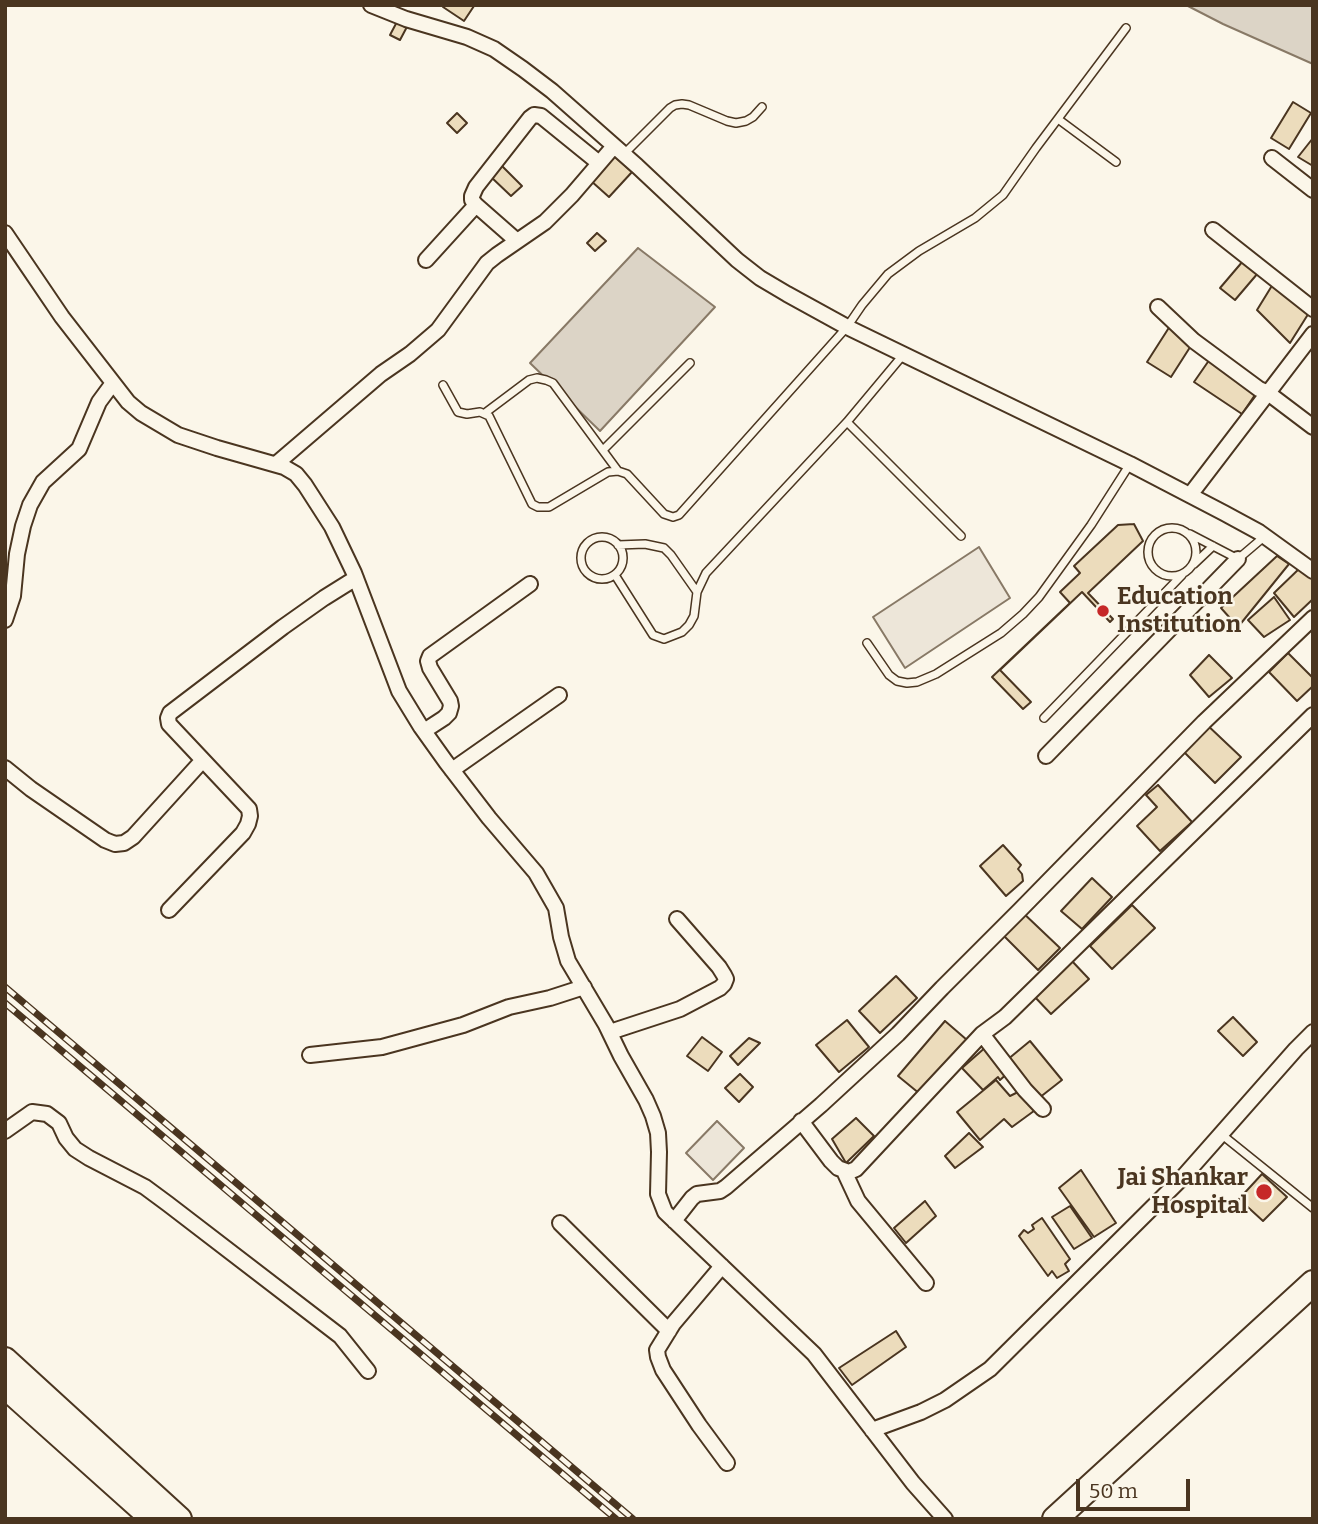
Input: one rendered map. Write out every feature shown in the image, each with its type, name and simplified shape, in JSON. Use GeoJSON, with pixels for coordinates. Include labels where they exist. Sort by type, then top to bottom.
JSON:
{"type":"FeatureCollection","features":[{"type":"Feature","properties":{"kind":"highway"},"geometry":{"type":"LineString","coordinates":[[1055,1519],[1313,1283]]}},
{"type":"Feature","properties":{"kind":"highway"},"geometry":{"type":"LineString","coordinates":[[5,1360],[179,1519]]}},
{"type":"Feature","properties":{"kind":"highway"},"geometry":{"type":"LineString","coordinates":[[5,1385],[154,1519]]}},
{"type":"Feature","properties":{"kind":"street"},"geometry":{"type":"LineString","coordinates":[[371,5],[406,19],[467,37],[494,49],[552,91],[737,260],[787,294],[847,327],[1190,495],[1265,536],[1313,571]]}},
{"type":"Feature","properties":{"kind":"street"},"geometry":{"type":"LineString","coordinates":[[517,241],[472,200],[473,192],[530,118],[534,115],[541,116],[599,163]]}},
{"type":"Feature","properties":{"kind":"street"},"geometry":{"type":"LineString","coordinates":[[276,464],[350,400],[438,330],[487,263],[545,222],[599,163],[619,150]]}},
{"type":"Feature","properties":{"kind":"street"},"geometry":{"type":"LineString","coordinates":[[1272,158],[1313,190]]}},
{"type":"Feature","properties":{"kind":"street"},"geometry":{"type":"LineString","coordinates":[[426,260],[476,205]]}},
{"type":"Feature","properties":{"kind":"street"},"geometry":{"type":"LineString","coordinates":[[1213,230],[1313,309]]}},
{"type":"Feature","properties":{"kind":"street"},"geometry":{"type":"LineString","coordinates":[[5,233],[62,317],[128,402],[141,414],[178,435],[284,467],[296,474],[305,485],[332,527],[356,578],[399,691],[424,731],[489,818],[536,873],[556,908],[568,961],[610,1032],[653,1116],[658,1133],[658,1194],[665,1212],[814,1354],[913,1483],[945,1519]]}},
{"type":"Feature","properties":{"kind":"street"},"geometry":{"type":"LineString","coordinates":[[1158,307],[1194,341],[1313,427]]}},
{"type":"Feature","properties":{"kind":"street"},"geometry":{"type":"LineString","coordinates":[[1190,495],[1313,334]]}},
{"type":"Feature","properties":{"kind":"street"},"geometry":{"type":"LineString","coordinates":[[5,620],[13,596],[17,554],[30,505],[43,482],[79,449],[99,402],[113,383]]}},
{"type":"Feature","properties":{"kind":"street"},"geometry":{"type":"LineString","coordinates":[[1046,756],[1238,559]]}},
{"type":"Feature","properties":{"kind":"street"},"geometry":{"type":"LineString","coordinates":[[169,910],[243,833],[250,816],[249,809],[169,724],[170,713],[283,627],[356,578]]}},
{"type":"Feature","properties":{"kind":"street"},"geometry":{"type":"LineString","coordinates":[[424,731],[449,713],[451,706],[430,668],[429,656],[530,584]]}},
{"type":"Feature","properties":{"kind":"street"},"geometry":{"type":"LineString","coordinates":[[674,1221],[698,1194],[720,1191],[726,1187],[898,1034],[1204,722],[1313,618]]}},
{"type":"Feature","properties":{"kind":"street"},"geometry":{"type":"LineString","coordinates":[[453,770],[559,695]]}},
{"type":"Feature","properties":{"kind":"street"},"geometry":{"type":"LineString","coordinates":[[844,1171],[856,1169],[982,1034],[1005,1017],[1313,715]]}},
{"type":"Feature","properties":{"kind":"street"},"geometry":{"type":"LineString","coordinates":[[5,768],[31,789],[105,840],[115,844],[124,843],[133,837],[202,761]]}},
{"type":"Feature","properties":{"kind":"street"},"geometry":{"type":"LineString","coordinates":[[610,1032],[680,1009],[724,984],[726,979],[719,967],[677,919]]}},
{"type":"Feature","properties":{"kind":"street"},"geometry":{"type":"LineString","coordinates":[[310,1055],[393,1045],[463,1025],[509,1007],[584,987]]}},
{"type":"Feature","properties":{"kind":"street"},"geometry":{"type":"LineString","coordinates":[[872,1430],[945,1400],[990,1369],[1183,1177],[1313,1032]]}},
{"type":"Feature","properties":{"kind":"street"},"geometry":{"type":"LineString","coordinates":[[982,1034],[1025,1090],[1043,1108]]}},
{"type":"Feature","properties":{"kind":"street"},"geometry":{"type":"LineString","coordinates":[[5,1131],[32,1112],[47,1114],[59,1123],[75,1149],[145,1186],[169,1204],[340,1336],[368,1371]]}},
{"type":"Feature","properties":{"kind":"street"},"geometry":{"type":"LineString","coordinates":[[801,1121],[831,1161],[844,1171],[858,1201],[926,1283]]}},
{"type":"Feature","properties":{"kind":"street"},"geometry":{"type":"LineString","coordinates":[[560,1223],[668,1331]]}},
{"type":"Feature","properties":{"kind":"street"},"geometry":{"type":"LineString","coordinates":[[722,1266],[668,1331],[657,1350],[657,1357],[699,1425],[727,1463]]}},
{"type":"Feature","properties":{"kind":"lane"},"geometry":{"type":"LineString","coordinates":[[443,385],[458,412],[485,413],[491,419],[533,504],[538,507],[549,507],[608,472],[618,471],[627,474],[664,514],[673,517],[679,515],[847,327],[888,274],[919,251],[975,218],[1003,195],[1126,28]]}},
{"type":"Feature","properties":{"kind":"lane"},"geometry":{"type":"LineString","coordinates":[[619,150],[676,105],[689,105],[736,123],[753,117],[762,107]]}},
{"type":"Feature","properties":{"kind":"lane"},"geometry":{"type":"LineString","coordinates":[[1058,119],[1116,162]]}},
{"type":"Feature","properties":{"kind":"lane"},"geometry":{"type":"LineString","coordinates":[[615,575],[653,635],[664,639],[682,632],[689,625],[696,607],[697,592],[706,573],[847,422],[904,354]]}},
{"type":"Feature","properties":{"kind":"lane"},"geometry":{"type":"LineString","coordinates":[[603,450],[690,363]]}},
{"type":"Feature","properties":{"kind":"lane"},"geometry":{"type":"LineString","coordinates":[[485,413],[529,380],[537,378],[553,383],[618,471]]}},
{"type":"Feature","properties":{"kind":"lane"},"geometry":{"type":"LineString","coordinates":[[847,422],[961,536]]}},
{"type":"Feature","properties":{"kind":"lane"},"geometry":{"type":"LineString","coordinates":[[867,643],[889,675],[897,681],[907,683],[936,674],[1001,632],[1039,597],[1091,525],[1130,464]]}},
{"type":"Feature","properties":{"kind":"lane"},"geometry":{"type":"LineString","coordinates":[[1182,575],[1166,576],[1158,572],[1148,559],[1150,542],[1161,530],[1176,528],[1184,531],[1238,559],[1265,536]]}},
{"type":"Feature","properties":{"kind":"lane"},"geometry":{"type":"LineString","coordinates":[[1184,531],[1194,542],[1194,564]]}},
{"type":"Feature","properties":{"kind":"lane"},"geometry":{"type":"LineString","coordinates":[[598,537],[612,539],[618,545],[624,556],[615,575],[603,579],[589,575],[584,570],[581,557],[586,544],[598,537]]}},
{"type":"Feature","properties":{"kind":"lane"},"geometry":{"type":"LineString","coordinates":[[618,545],[645,544],[664,548],[697,592]]}},
{"type":"Feature","properties":{"kind":"lane"},"geometry":{"type":"LineString","coordinates":[[1044,718],[1213,546]]}},
{"type":"Feature","properties":{"kind":"lane"},"geometry":{"type":"LineString","coordinates":[[1221,1134],[1313,1208]]}},
{"type":"Feature","properties":{"kind":"shaded area"},"geometry":{"type":"Polygon","coordinates":[[[1186,5],[1313,5],[1313,64],[1223,24],[1186,5]]]}},
{"type":"Feature","properties":{"kind":"shaded area"},"geometry":{"type":"Polygon","coordinates":[[[638,248],[715,307],[600,431],[530,363],[638,248]]]}},
{"type":"Feature","properties":{"kind":"shaded area"},"geometry":{"type":"Polygon","coordinates":[[[979,547],[1010,598],[905,668],[873,617],[979,547]]]}},
{"type":"Feature","properties":{"kind":"shaded area"},"geometry":{"type":"Polygon","coordinates":[[[717,1121],[744,1148],[713,1180],[686,1153],[717,1121]]]}},
{"type":"Feature","properties":{"kind":"building"},"geometry":{"type":"Polygon","coordinates":[[[474,6],[464,21],[443,7],[474,6]]]}},
{"type":"Feature","properties":{"kind":"building"},"geometry":{"type":"Polygon","coordinates":[[[399,18],[409,23],[400,40],[390,35],[399,18]]]}},
{"type":"Feature","properties":{"kind":"building"},"geometry":{"type":"Polygon","coordinates":[[[1293,102],[1311,113],[1289,149],[1271,138],[1293,102]]]}},
{"type":"Feature","properties":{"kind":"building"},"geometry":{"type":"Polygon","coordinates":[[[457,113],[467,123],[457,133],[447,123],[457,113]]]}},
{"type":"Feature","properties":{"kind":"building"},"geometry":{"type":"Polygon","coordinates":[[[1313,138],[1313,166],[1298,157],[1313,138]]]}},
{"type":"Feature","properties":{"kind":"building"},"geometry":{"type":"Polygon","coordinates":[[[613,155],[632,172],[609,197],[590,180],[613,155]]]}},
{"type":"Feature","properties":{"kind":"building"},"geometry":{"type":"Polygon","coordinates":[[[501,165],[522,186],[511,196],[490,176],[501,165]]]}},
{"type":"Feature","properties":{"kind":"building"},"geometry":{"type":"Polygon","coordinates":[[[597,233],[606,241],[595,251],[587,243],[597,233]]]}},
{"type":"Feature","properties":{"kind":"building"},"geometry":{"type":"Polygon","coordinates":[[[1243,261],[1258,273],[1235,300],[1220,288],[1243,261]]]}},
{"type":"Feature","properties":{"kind":"building"},"geometry":{"type":"Polygon","coordinates":[[[1273,284],[1312,308],[1290,343],[1257,310],[1273,284]]]}},
{"type":"Feature","properties":{"kind":"building"},"geometry":{"type":"Polygon","coordinates":[[[1170,326],[1194,341],[1171,377],[1147,362],[1170,326]]]}},
{"type":"Feature","properties":{"kind":"building"},"geometry":{"type":"Polygon","coordinates":[[[1212,356],[1259,389],[1242,414],[1194,382],[1212,356]]]}},
{"type":"Feature","properties":{"kind":"building","name":"Education Institution"},"geometry":{"type":"Polygon","coordinates":[[[1134,524],[1143,541],[1088,593],[1113,619],[1110,622],[1082,592],[1000,670],[1031,702],[1023,709],[992,677],[1070,603],[1060,592],[1080,573],[1074,566],[1118,525],[1134,524]]]}},
{"type":"Feature","properties":{"kind":"building"},"geometry":{"type":"Polygon","coordinates":[[[1277,556],[1289,564],[1238,627],[1221,608],[1277,556]]]}},
{"type":"Feature","properties":{"kind":"building"},"geometry":{"type":"Polygon","coordinates":[[[1302,566],[1313,580],[1313,599],[1294,617],[1274,593],[1302,566]]]}},
{"type":"Feature","properties":{"kind":"building"},"geometry":{"type":"Polygon","coordinates":[[[1274,597],[1290,620],[1264,637],[1248,620],[1274,597]]]}},
{"type":"Feature","properties":{"kind":"building"},"geometry":{"type":"Polygon","coordinates":[[[1288,653],[1313,678],[1313,686],[1297,701],[1269,672],[1288,653]]]}},
{"type":"Feature","properties":{"kind":"building"},"geometry":{"type":"Polygon","coordinates":[[[1209,655],[1232,678],[1209,697],[1190,675],[1209,655]]]}},
{"type":"Feature","properties":{"kind":"building"},"geometry":{"type":"Polygon","coordinates":[[[1204,722],[1241,757],[1215,783],[1179,747],[1204,722]]]}},
{"type":"Feature","properties":{"kind":"building"},"geometry":{"type":"Polygon","coordinates":[[[1158,785],[1192,822],[1160,851],[1137,826],[1157,807],[1146,795],[1158,785]]]}},
{"type":"Feature","properties":{"kind":"building"},"geometry":{"type":"Polygon","coordinates":[[[1003,845],[1021,865],[1018,869],[1023,881],[1006,896],[980,866],[1003,845]]]}},
{"type":"Feature","properties":{"kind":"building"},"geometry":{"type":"Polygon","coordinates":[[[1092,878],[1112,897],[1082,929],[1061,911],[1092,878]]]}},
{"type":"Feature","properties":{"kind":"building"},"geometry":{"type":"Polygon","coordinates":[[[1132,905],[1155,928],[1112,969],[1090,946],[1132,905]]]}},
{"type":"Feature","properties":{"kind":"building"},"geometry":{"type":"Polygon","coordinates":[[[1020,910],[1060,948],[1038,970],[999,931],[1020,910]]]}},
{"type":"Feature","properties":{"kind":"building"},"geometry":{"type":"Polygon","coordinates":[[[1071,960],[1089,979],[1051,1014],[1033,995],[1071,960]]]}},
{"type":"Feature","properties":{"kind":"building"},"geometry":{"type":"Polygon","coordinates":[[[896,976],[917,998],[880,1033],[859,1011],[896,976]]]}},
{"type":"Feature","properties":{"kind":"building"},"geometry":{"type":"Polygon","coordinates":[[[1233,1017],[1257,1042],[1243,1056],[1218,1031],[1233,1017]]]}},
{"type":"Feature","properties":{"kind":"building"},"geometry":{"type":"Polygon","coordinates":[[[847,1020],[869,1047],[839,1072],[816,1045],[847,1020]]]}},
{"type":"Feature","properties":{"kind":"building"},"geometry":{"type":"Polygon","coordinates":[[[945,1021],[967,1040],[920,1094],[898,1076],[945,1021]]]}},
{"type":"Feature","properties":{"kind":"building"},"geometry":{"type":"Polygon","coordinates":[[[702,1037],[722,1052],[708,1071],[687,1056],[702,1037]]]}},
{"type":"Feature","properties":{"kind":"building"},"geometry":{"type":"Polygon","coordinates":[[[749,1038],[760,1043],[738,1065],[730,1056],[749,1038]]]}},
{"type":"Feature","properties":{"kind":"building"},"geometry":{"type":"Polygon","coordinates":[[[1030,1041],[1062,1080],[1039,1098],[1007,1060],[1030,1041]]]}},
{"type":"Feature","properties":{"kind":"building"},"geometry":{"type":"Polygon","coordinates":[[[987,1046],[1010,1071],[983,1090],[962,1068],[987,1046]]]}},
{"type":"Feature","properties":{"kind":"building"},"geometry":{"type":"Polygon","coordinates":[[[740,1074],[753,1087],[739,1102],[725,1088],[740,1074]]]}},
{"type":"Feature","properties":{"kind":"building"},"geometry":{"type":"Polygon","coordinates":[[[996,1080],[1010,1096],[1022,1090],[1038,1108],[1012,1127],[1004,1119],[980,1140],[957,1112],[996,1080]]]}},
{"type":"Feature","properties":{"kind":"building"},"geometry":{"type":"Polygon","coordinates":[[[856,1118],[874,1136],[846,1163],[832,1139],[856,1118]]]}},
{"type":"Feature","properties":{"kind":"building"},"geometry":{"type":"Polygon","coordinates":[[[969,1133],[983,1147],[955,1168],[945,1156],[969,1133]]]}},
{"type":"Feature","properties":{"kind":"building"},"geometry":{"type":"Polygon","coordinates":[[[1081,1170],[1116,1223],[1094,1237],[1059,1188],[1081,1170]]]}},
{"type":"Feature","properties":{"kind":"building"},"geometry":{"type":"Polygon","coordinates":[[[1262,1174],[1287,1197],[1263,1221],[1239,1199],[1262,1174]]]}},
{"type":"Feature","properties":{"kind":"building"},"geometry":{"type":"Polygon","coordinates":[[[925,1201],[936,1216],[906,1243],[894,1228],[925,1201]]]}},
{"type":"Feature","properties":{"kind":"building"},"geometry":{"type":"Polygon","coordinates":[[[1070,1206],[1092,1238],[1074,1249],[1052,1217],[1070,1206]]]}},
{"type":"Feature","properties":{"kind":"building"},"geometry":{"type":"Polygon","coordinates":[[[1042,1218],[1070,1259],[1065,1264],[1069,1271],[1057,1278],[1052,1271],[1048,1276],[1019,1236],[1024,1230],[1028,1233],[1034,1229],[1032,1225],[1042,1218]]]}},
{"type":"Feature","properties":{"kind":"building"},"geometry":{"type":"Polygon","coordinates":[[[896,1331],[906,1347],[852,1385],[839,1368],[896,1331]]]}},
{"type":"Feature","properties":{"kind":"railway"},"geometry":{"type":"LineString","coordinates":[[5,987],[633,1519]]}},
{"type":"Feature","properties":{"kind":"railway"},"geometry":{"type":"LineString","coordinates":[[5,1003],[616,1519]]}},
{"type":"Feature","properties":{"kind":"place","name":"Education Institution"},"geometry":{"type":"Point","coordinates":[1103,611]}},
{"type":"Feature","properties":{"kind":"place","name":"Jai Shankar Hospital"},"geometry":{"type":"Point","coordinates":[1264,1192]}}]}
